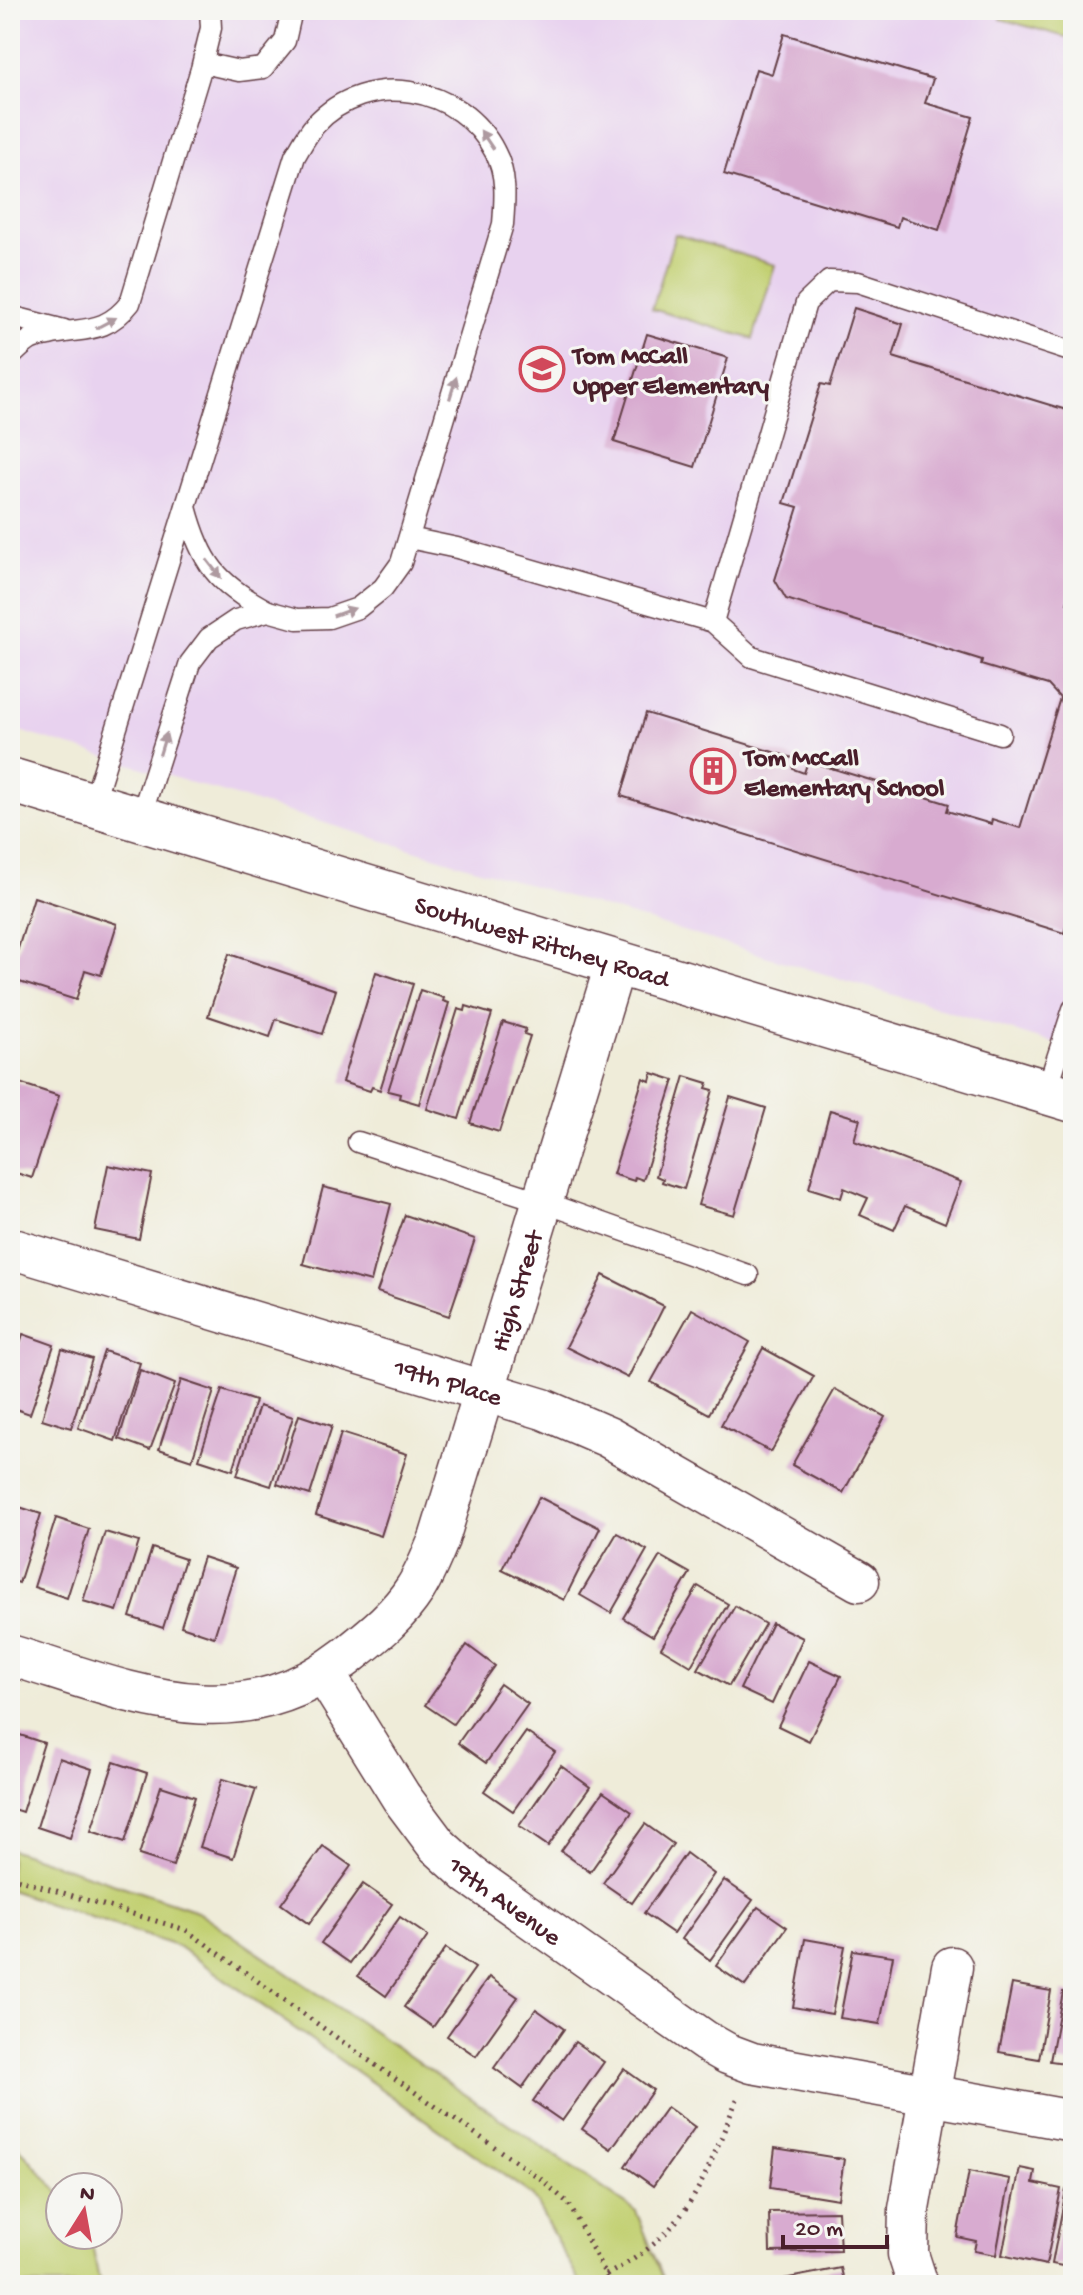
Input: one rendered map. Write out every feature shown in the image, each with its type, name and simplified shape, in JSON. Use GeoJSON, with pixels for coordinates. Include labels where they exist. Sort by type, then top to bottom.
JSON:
{"type":"FeatureCollection","features":[{"type":"Feature","properties":{"kind":"street","name":"Southwest Ritchey Road"},"geometry":{"type":"LineString","coordinates":[[10,780],[1059,1096]]}},
{"type":"Feature","properties":{"kind":"street","name":"High Street"},"geometry":{"type":"LineString","coordinates":[[324,1673],[387,1624],[416,1588],[439,1539],[616,962]]}},
{"type":"Feature","properties":{"kind":"street","name":"19th Place"},"geometry":{"type":"LineString","coordinates":[[10,1248],[543,1409],[608,1437],[859,1581]]}},
{"type":"Feature","properties":{"kind":"street"},"geometry":{"type":"LineString","coordinates":[[10,1655],[144,1696],[202,1705],[254,1702],[297,1688],[324,1673]]}},
{"type":"Feature","properties":{"kind":"street","name":"19th Avenue"},"geometry":{"type":"LineString","coordinates":[[324,1673],[401,1797],[437,1845],[470,1875],[705,2041],[752,2063],[1073,2121]]}},
{"type":"Feature","properties":{"kind":"street"},"geometry":{"type":"LineString","coordinates":[[918,2285],[908,2254],[909,2209],[952,1967]]}},
{"type":"Feature","properties":{"kind":"lane"},"geometry":{"type":"LineString","coordinates":[[10,357],[31,339],[101,328],[121,315],[130,303],[203,63],[211,28],[210,10]]}},
{"type":"Feature","properties":{"kind":"lane"},"geometry":{"type":"LineString","coordinates":[[203,63],[239,71],[263,68],[285,41],[292,10]]}},
{"type":"Feature","properties":{"kind":"lane"},"geometry":{"type":"LineString","coordinates":[[93,804],[295,156],[314,125],[343,103],[377,91],[413,90],[447,102],[476,123],[496,153],[505,188],[503,224],[401,563],[383,588],[358,608],[329,618],[297,619],[268,611],[237,595],[212,570],[195,541],[186,507]]}},
{"type":"Feature","properties":{"kind":"lane"},"geometry":{"type":"LineString","coordinates":[[713,622],[806,303],[829,281],[858,282],[1073,352]]}},
{"type":"Feature","properties":{"kind":"lane"},"geometry":{"type":"LineString","coordinates":[[10,316],[68,331]]}},
{"type":"Feature","properties":{"kind":"lane"},"geometry":{"type":"LineString","coordinates":[[409,538],[457,548],[713,622],[752,657],[1000,734]]}},
{"type":"Feature","properties":{"kind":"lane"},"geometry":{"type":"LineString","coordinates":[[140,819],[190,663],[209,638],[236,620],[268,611]]}},
{"type":"Feature","properties":{"kind":"lane"},"geometry":{"type":"LineString","coordinates":[[1059,1096],[1073,1009]]}},
{"type":"Feature","properties":{"kind":"lane"},"geometry":{"type":"LineString","coordinates":[[358,1142],[543,1202],[748,1275]]}},
{"type":"Feature","properties":{"kind":"path"},"geometry":{"type":"LineString","coordinates":[[10,1877],[186,1930],[541,2179],[569,2204],[611,2285]]}},
{"type":"Feature","properties":{"kind":"path"},"geometry":{"type":"LineString","coordinates":[[606,2275],[637,2259],[665,2236],[687,2209],[700,2187],[752,2063]]}},
{"type":"Feature","properties":{"kind":"shaded area","name":"Tom McCall Upper Elementary"},"geometry":{"type":"Polygon","coordinates":[[[10,10],[1073,10],[1073,1049],[10,728],[10,10]]]}},
{"type":"Feature","properties":{"kind":"green space"},"geometry":{"type":"Polygon","coordinates":[[[1003,10],[1073,10],[1073,39],[1001,19],[1003,10]]]}},
{"type":"Feature","properties":{"kind":"green space"},"geometry":{"type":"Polygon","coordinates":[[[675,234],[775,265],[753,339],[652,309],[675,234]]]}},
{"type":"Feature","properties":{"kind":"green space"},"geometry":{"type":"Polygon","coordinates":[[[10,1849],[197,1911],[636,2211],[666,2285],[581,2285],[532,2195],[179,1947],[10,1890],[10,1849]]]}},
{"type":"Feature","properties":{"kind":"green space"},"geometry":{"type":"Polygon","coordinates":[[[10,2137],[44,2176],[44,2251],[93,2251],[100,2285],[10,2285],[10,2137]]]}},
{"type":"Feature","properties":{"kind":"building"},"geometry":{"type":"Polygon","coordinates":[[[784,34],[933,79],[925,103],[973,117],[939,230],[900,217],[897,227],[724,174],[756,69],[772,74],[784,34]]]}},
{"type":"Feature","properties":{"kind":"building"},"geometry":{"type":"Polygon","coordinates":[[[854,308],[903,324],[893,357],[1073,412],[1073,583],[1067,603],[1073,605],[1073,904],[1064,933],[621,796],[646,713],[796,759],[793,769],[804,773],[808,761],[949,804],[947,811],[991,824],[992,819],[1020,828],[1060,698],[1048,685],[981,665],[982,660],[786,599],[775,580],[798,507],[784,503],[821,384],[830,386],[854,308]]]}},
{"type":"Feature","properties":{"kind":"building"},"geometry":{"type":"Polygon","coordinates":[[[647,334],[728,358],[695,467],[614,442],[647,334]]]}},
{"type":"Feature","properties":{"kind":"building"},"geometry":{"type":"Polygon","coordinates":[[[34,897],[117,924],[101,975],[85,970],[76,1000],[10,979],[10,953],[16,955],[34,897]]]}},
{"type":"Feature","properties":{"kind":"building"},"geometry":{"type":"Polygon","coordinates":[[[229,954],[336,990],[322,1034],[276,1019],[270,1037],[208,1016],[229,954]]]}},
{"type":"Feature","properties":{"kind":"building"},"geometry":{"type":"Polygon","coordinates":[[[376,972],[413,984],[380,1090],[372,1087],[370,1091],[342,1082],[376,972]]]}},
{"type":"Feature","properties":{"kind":"building"},"geometry":{"type":"Polygon","coordinates":[[[420,990],[444,998],[443,1001],[449,1003],[419,1104],[388,1091],[420,990]]]}},
{"type":"Feature","properties":{"kind":"building"},"geometry":{"type":"Polygon","coordinates":[[[466,1006],[492,1014],[459,1119],[427,1109],[458,1009],[465,1011],[466,1006]]]}},
{"type":"Feature","properties":{"kind":"building"},"geometry":{"type":"Polygon","coordinates":[[[503,1022],[526,1029],[524,1034],[530,1036],[499,1132],[470,1123],[503,1022]]]}},
{"type":"Feature","properties":{"kind":"building"},"geometry":{"type":"Polygon","coordinates":[[[652,1073],[674,1080],[643,1180],[635,1177],[634,1181],[613,1174],[643,1078],[650,1081],[652,1073]]]}},
{"type":"Feature","properties":{"kind":"building"},"geometry":{"type":"Polygon","coordinates":[[[685,1076],[708,1083],[706,1088],[713,1090],[684,1189],[662,1182],[663,1179],[656,1176],[685,1076]]]}},
{"type":"Feature","properties":{"kind":"building"},"geometry":{"type":"Polygon","coordinates":[[[10,1080],[59,1096],[32,1178],[10,1171],[10,1080]]]}},
{"type":"Feature","properties":{"kind":"building"},"geometry":{"type":"Polygon","coordinates":[[[730,1097],[766,1108],[734,1215],[698,1205],[730,1097]]]}},
{"type":"Feature","properties":{"kind":"building"},"geometry":{"type":"Polygon","coordinates":[[[830,1110],[860,1119],[854,1141],[961,1182],[945,1223],[905,1206],[894,1230],[860,1215],[868,1198],[844,1188],[841,1198],[809,1188],[830,1110]]]}},
{"type":"Feature","properties":{"kind":"building"},"geometry":{"type":"Polygon","coordinates":[[[108,1165],[152,1174],[139,1239],[95,1230],[108,1165]]]}},
{"type":"Feature","properties":{"kind":"building"},"geometry":{"type":"Polygon","coordinates":[[[323,1187],[391,1204],[371,1282],[303,1264],[323,1187]]]}},
{"type":"Feature","properties":{"kind":"building"},"geometry":{"type":"Polygon","coordinates":[[[405,1215],[475,1239],[449,1316],[377,1292],[405,1215]]]}},
{"type":"Feature","properties":{"kind":"building"},"geometry":{"type":"Polygon","coordinates":[[[603,1275],[664,1306],[628,1378],[566,1347],[603,1275]]]}},
{"type":"Feature","properties":{"kind":"building"},"geometry":{"type":"Polygon","coordinates":[[[692,1309],[750,1342],[709,1414],[651,1382],[692,1309]]]}},
{"type":"Feature","properties":{"kind":"building"},"geometry":{"type":"Polygon","coordinates":[[[10,1325],[16,1327],[11,1345],[10,1345],[10,1325]]]}},
{"type":"Feature","properties":{"kind":"building"},"geometry":{"type":"Polygon","coordinates":[[[23,1334],[54,1345],[30,1414],[10,1407],[10,1374],[23,1334]]]}},
{"type":"Feature","properties":{"kind":"building"},"geometry":{"type":"Polygon","coordinates":[[[763,1348],[814,1376],[771,1452],[721,1425],[763,1348]]]}},
{"type":"Feature","properties":{"kind":"building"},"geometry":{"type":"Polygon","coordinates":[[[62,1349],[92,1359],[71,1428],[42,1419],[62,1349]]]}},
{"type":"Feature","properties":{"kind":"building"},"geometry":{"type":"Polygon","coordinates":[[[104,1351],[140,1363],[115,1441],[78,1428],[104,1351]]]}},
{"type":"Feature","properties":{"kind":"building"},"geometry":{"type":"Polygon","coordinates":[[[140,1370],[175,1384],[150,1450],[119,1439],[140,1370]]]}},
{"type":"Feature","properties":{"kind":"building"},"geometry":{"type":"Polygon","coordinates":[[[181,1380],[214,1391],[192,1460],[159,1449],[181,1380]]]}},
{"type":"Feature","properties":{"kind":"building"},"geometry":{"type":"Polygon","coordinates":[[[835,1389],[885,1417],[843,1493],[792,1465],[835,1389]]]}},
{"type":"Feature","properties":{"kind":"building"},"geometry":{"type":"Polygon","coordinates":[[[222,1390],[255,1401],[233,1470],[199,1459],[222,1390]]]}},
{"type":"Feature","properties":{"kind":"building"},"geometry":{"type":"Polygon","coordinates":[[[259,1406],[293,1417],[271,1486],[237,1475],[259,1406]]]}},
{"type":"Feature","properties":{"kind":"building"},"geometry":{"type":"Polygon","coordinates":[[[299,1415],[332,1426],[310,1495],[277,1484],[299,1415]]]}},
{"type":"Feature","properties":{"kind":"building"},"geometry":{"type":"Polygon","coordinates":[[[341,1433],[407,1454],[381,1536],[316,1515],[341,1433]]]}},
{"type":"Feature","properties":{"kind":"building"},"geometry":{"type":"Polygon","coordinates":[[[539,1497],[600,1528],[564,1600],[502,1569],[539,1497]]]}},
{"type":"Feature","properties":{"kind":"building"},"geometry":{"type":"Polygon","coordinates":[[[10,1504],[41,1514],[19,1583],[10,1580],[10,1504]]]}},
{"type":"Feature","properties":{"kind":"building"},"geometry":{"type":"Polygon","coordinates":[[[56,1518],[89,1529],[67,1598],[34,1587],[56,1518]]]}},
{"type":"Feature","properties":{"kind":"building"},"geometry":{"type":"Polygon","coordinates":[[[105,1532],[139,1542],[117,1611],[83,1601],[105,1532]]]}},
{"type":"Feature","properties":{"kind":"building"},"geometry":{"type":"Polygon","coordinates":[[[617,1533],[647,1550],[611,1613],[580,1595],[617,1533]]]}},
{"type":"Feature","properties":{"kind":"building"},"geometry":{"type":"Polygon","coordinates":[[[152,1548],[185,1559],[163,1628],[130,1617],[152,1548]]]}},
{"type":"Feature","properties":{"kind":"building"},"geometry":{"type":"Polygon","coordinates":[[[660,1556],[690,1573],[653,1636],[623,1618],[660,1556]]]}},
{"type":"Feature","properties":{"kind":"building"},"geometry":{"type":"Polygon","coordinates":[[[203,1557],[236,1568],[214,1637],[181,1626],[203,1557]]]}},
{"type":"Feature","properties":{"kind":"building"},"geometry":{"type":"Polygon","coordinates":[[[698,1586],[728,1604],[691,1666],[661,1648],[698,1586]]]}},
{"type":"Feature","properties":{"kind":"building"},"geometry":{"type":"Polygon","coordinates":[[[735,1606],[765,1624],[729,1686],[698,1669],[735,1606]]]}},
{"type":"Feature","properties":{"kind":"building"},"geometry":{"type":"Polygon","coordinates":[[[772,1623],[803,1638],[772,1704],[740,1689],[772,1623]]]}},
{"type":"Feature","properties":{"kind":"building"},"geometry":{"type":"Polygon","coordinates":[[[467,1645],[495,1666],[453,1724],[425,1705],[467,1645]]]}},
{"type":"Feature","properties":{"kind":"building"},"geometry":{"type":"Polygon","coordinates":[[[809,1661],[841,1676],[809,1741],[778,1726],[809,1661]]]}},
{"type":"Feature","properties":{"kind":"building"},"geometry":{"type":"Polygon","coordinates":[[[500,1684],[528,1704],[486,1763],[458,1743],[500,1684]]]}},
{"type":"Feature","properties":{"kind":"building"},"geometry":{"type":"Polygon","coordinates":[[[11,1732],[44,1743],[22,1812],[10,1808],[11,1732]]]}},
{"type":"Feature","properties":{"kind":"building"},"geometry":{"type":"Polygon","coordinates":[[[526,1732],[555,1752],[513,1811],[484,1791],[526,1732]]]}},
{"type":"Feature","properties":{"kind":"building"},"geometry":{"type":"Polygon","coordinates":[[[59,1758],[92,1769],[70,1838],[37,1827],[59,1758]]]}},
{"type":"Feature","properties":{"kind":"building"},"geometry":{"type":"Polygon","coordinates":[[[114,1762],[147,1773],[125,1842],[91,1831],[114,1762]]]}},
{"type":"Feature","properties":{"kind":"building"},"geometry":{"type":"Polygon","coordinates":[[[561,1766],[590,1787],[548,1846],[519,1826],[561,1766]]]}},
{"type":"Feature","properties":{"kind":"building"},"geometry":{"type":"Polygon","coordinates":[[[222,1779],[256,1789],[233,1858],[200,1847],[222,1779]]]}},
{"type":"Feature","properties":{"kind":"building"},"geometry":{"type":"Polygon","coordinates":[[[161,1786],[195,1797],[173,1866],[139,1855],[161,1786]]]}},
{"type":"Feature","properties":{"kind":"building"},"geometry":{"type":"Polygon","coordinates":[[[603,1792],[632,1812],[590,1872],[561,1851],[603,1792]]]}},
{"type":"Feature","properties":{"kind":"building"},"geometry":{"type":"Polygon","coordinates":[[[645,1824],[673,1844],[632,1903],[603,1883],[645,1824]]]}},
{"type":"Feature","properties":{"kind":"building"},"geometry":{"type":"Polygon","coordinates":[[[323,1846],[351,1866],[309,1924],[281,1904],[323,1846]]]}},
{"type":"Feature","properties":{"kind":"building"},"geometry":{"type":"Polygon","coordinates":[[[686,1853],[714,1874],[673,1933],[644,1913],[686,1853]]]}},
{"type":"Feature","properties":{"kind":"building"},"geometry":{"type":"Polygon","coordinates":[[[724,1880],[753,1900],[710,1960],[682,1939],[724,1880]]]}},
{"type":"Feature","properties":{"kind":"building"},"geometry":{"type":"Polygon","coordinates":[[[363,1884],[392,1904],[350,1963],[321,1943],[363,1884]]]}},
{"type":"Feature","properties":{"kind":"building"},"geometry":{"type":"Polygon","coordinates":[[[758,1907],[787,1927],[745,1986],[716,1966],[758,1907]]]}},
{"type":"Feature","properties":{"kind":"building"},"geometry":{"type":"Polygon","coordinates":[[[400,1917],[428,1936],[386,1996],[358,1976],[400,1917]]]}},
{"type":"Feature","properties":{"kind":"building"},"geometry":{"type":"Polygon","coordinates":[[[805,1939],[845,1946],[832,2014],[793,2007],[805,1939]]]}},
{"type":"Feature","properties":{"kind":"building"},"geometry":{"type":"Polygon","coordinates":[[[446,1948],[475,1968],[433,2027],[404,2007],[446,1948]]]}},
{"type":"Feature","properties":{"kind":"building"},"geometry":{"type":"Polygon","coordinates":[[[853,1950],[893,1956],[880,2024],[840,2018],[853,1950]]]}},
{"type":"Feature","properties":{"kind":"building"},"geometry":{"type":"Polygon","coordinates":[[[489,1977],[518,1997],[476,2056],[447,2036],[489,1977]]]}},
{"type":"Feature","properties":{"kind":"building"},"geometry":{"type":"Polygon","coordinates":[[[1012,1984],[1051,1991],[1039,2059],[999,2052],[1012,1984]]]}},
{"type":"Feature","properties":{"kind":"building"},"geometry":{"type":"Polygon","coordinates":[[[1063,1992],[1073,1994],[1073,2064],[1050,2061],[1063,1992]]]}},
{"type":"Feature","properties":{"kind":"building"},"geometry":{"type":"Polygon","coordinates":[[[536,2009],[564,2029],[522,2088],[494,2068],[536,2009]]]}},
{"type":"Feature","properties":{"kind":"building"},"geometry":{"type":"Polygon","coordinates":[[[575,2042],[604,2062],[562,2121],[533,2101],[575,2042]]]}},
{"type":"Feature","properties":{"kind":"building"},"geometry":{"type":"Polygon","coordinates":[[[624,2069],[653,2090],[611,2149],[582,2129],[624,2069]]]}},
{"type":"Feature","properties":{"kind":"building"},"geometry":{"type":"Polygon","coordinates":[[[667,2107],[695,2127],[653,2186],[625,2166],[667,2107]]]}},
{"type":"Feature","properties":{"kind":"building"},"geometry":{"type":"Polygon","coordinates":[[[775,2148],[844,2159],[838,2199],[770,2188],[775,2148]]]}},
{"type":"Feature","properties":{"kind":"building"},"geometry":{"type":"Polygon","coordinates":[[[1020,2168],[1035,2171],[1033,2183],[1061,2189],[1046,2265],[1002,2255],[1020,2168]]]}},
{"type":"Feature","properties":{"kind":"building"},"geometry":{"type":"Polygon","coordinates":[[[969,2171],[1010,2179],[996,2255],[974,2251],[976,2241],[957,2237],[969,2171]]]}},
{"type":"Feature","properties":{"kind":"building"},"geometry":{"type":"Polygon","coordinates":[[[1066,2190],[1073,2191],[1073,2268],[1052,2264],[1066,2190]]]}},
{"type":"Feature","properties":{"kind":"building"},"geometry":{"type":"Polygon","coordinates":[[[838,2211],[840,2251],[770,2252],[769,2212],[838,2211]]]}},
{"type":"Feature","properties":{"kind":"building"},"geometry":{"type":"Polygon","coordinates":[[[841,2268],[845,2285],[774,2285],[773,2281],[841,2268]]]}},
{"type":"Feature","properties":{"kind":"place","name":"Tom McCall Upper Elementary"},"geometry":{"type":"Point","coordinates":[542,369]}},
{"type":"Feature","properties":{"kind":"place","name":"Tom McCall Elementary School"},"geometry":{"type":"Point","coordinates":[713,771]}}]}
